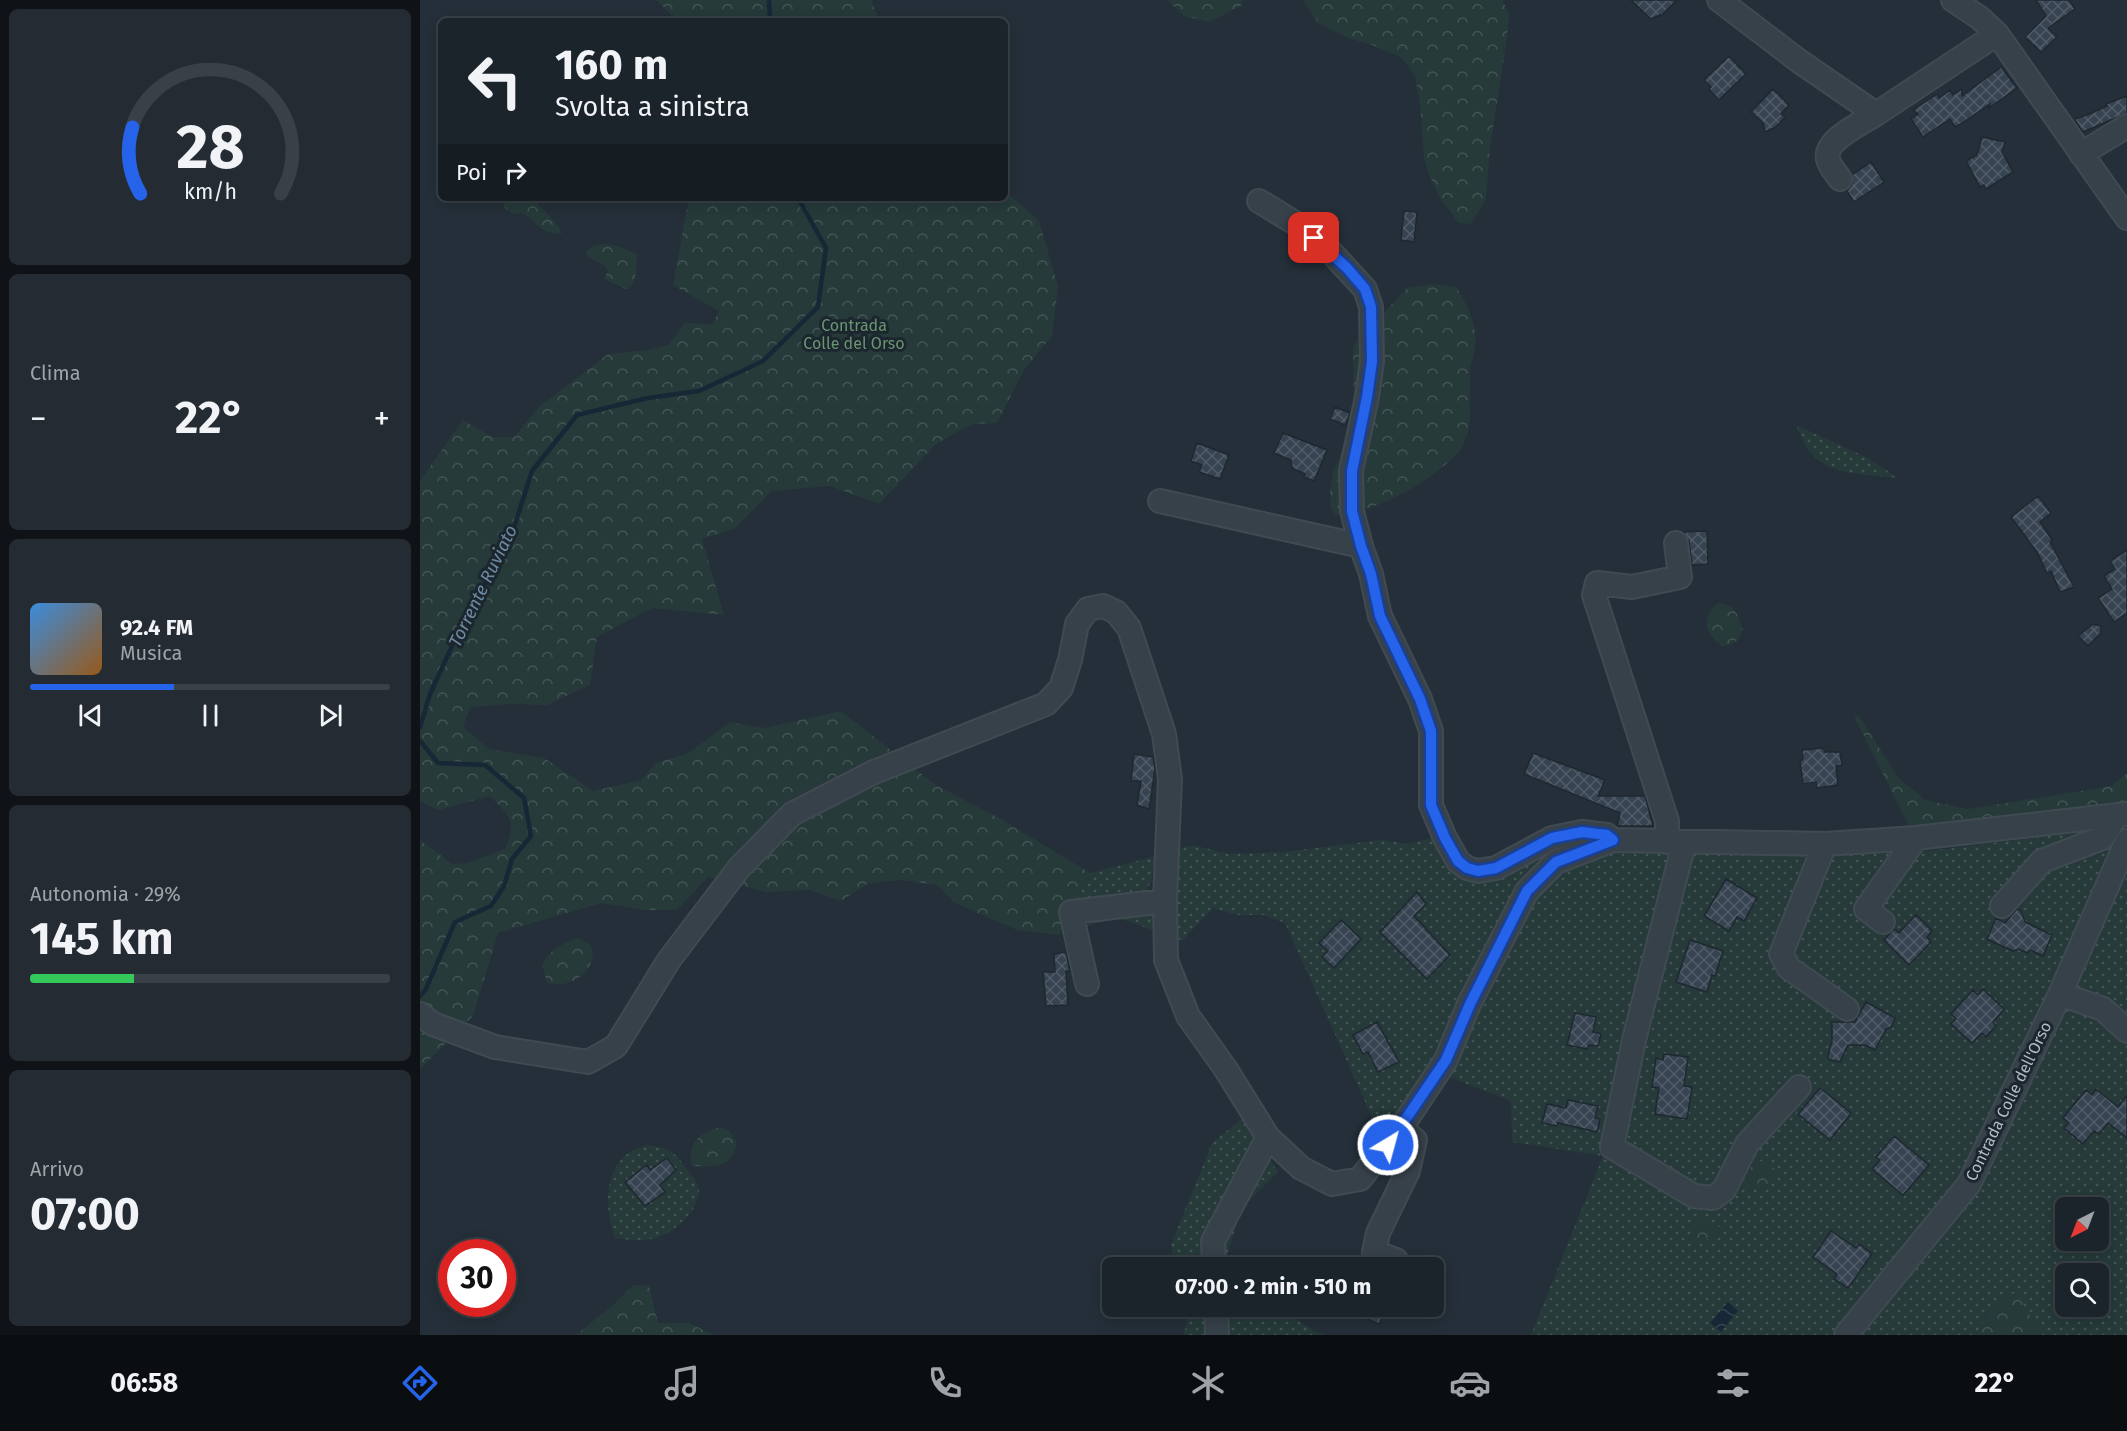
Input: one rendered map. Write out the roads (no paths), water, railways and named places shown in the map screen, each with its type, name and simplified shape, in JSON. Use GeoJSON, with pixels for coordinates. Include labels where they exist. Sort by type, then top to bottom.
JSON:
{"type":"FeatureCollection","features":[{"type":"Feature","properties":{"kind":"street"},"geometry":{"type":"LineString","coordinates":[[1719,0],[1799,62],[1876,114]]}},
{"type":"Feature","properties":{"kind":"street"},"geometry":{"type":"LineString","coordinates":[[1953,0],[1980,18],[1997,34],[2127,218]]}},
{"type":"Feature","properties":{"kind":"street"},"geometry":{"type":"LineString","coordinates":[[1840,179],[1828,161],[1831,143],[1997,34]]}},
{"type":"Feature","properties":{"kind":"street"},"geometry":{"type":"LineString","coordinates":[[2081,154],[2127,126]]}},
{"type":"Feature","properties":{"kind":"street"},"geometry":{"type":"LineString","coordinates":[[1259,201],[1300,226],[1330,251],[1365,289],[1371,307],[1372,361],[1352,471],[1352,511],[1371,574],[1380,616],[1420,699],[1431,731],[1431,805],[1445,838],[1458,861],[1467,868],[1478,871],[1496,868],[1552,838],[1582,832],[1607,835],[1613,840]]}},
{"type":"Feature","properties":{"kind":"street"},"geometry":{"type":"LineString","coordinates":[[1160,501],[1361,546]]}},
{"type":"Feature","properties":{"kind":"street"},"geometry":{"type":"LineString","coordinates":[[1676,543],[1680,577],[1632,587],[1597,583],[1594,595],[1675,843],[1612,1147],[1694,1196],[1713,1198],[1724,1190],[1747,1144],[1799,1087]]}},
{"type":"Feature","properties":{"kind":"street"},"geometry":{"type":"LineString","coordinates":[[427,1019],[495,1047],[588,1062],[616,1046],[676,951],[739,868],[792,814],[874,772],[1046,704],[1061,688],[1070,660],[1077,624],[1088,609],[1103,606],[1116,612],[1129,628],[1164,734],[1170,779],[1166,960],[1188,1016],[1225,1068],[1268,1137],[1301,1168],[1332,1184],[1360,1179],[1401,1128],[1446,1060],[1470,1004],[1527,891],[1556,862],[1613,840],[1675,843],[1825,844],[1917,838],[2122,815]]}},
{"type":"Feature","properties":{"kind":"street"},"geometry":{"type":"LineString","coordinates":[[2002,906],[2042,861],[2102,838],[2122,815]]}},
{"type":"Feature","properties":{"kind":"street"},"geometry":{"type":"LineString","coordinates":[[1883,922],[1866,909],[1917,838]]}},
{"type":"Feature","properties":{"kind":"street","name":"Contrada Colle dell'Orso"},"geometry":{"type":"LineString","coordinates":[[1846,1335],[1969,1184],[2060,994],[2127,841]]}},
{"type":"Feature","properties":{"kind":"street"},"geometry":{"type":"LineString","coordinates":[[1825,844],[1781,954],[1789,968],[1847,1009]]}},
{"type":"Feature","properties":{"kind":"street"},"geometry":{"type":"LineString","coordinates":[[1086,984],[1071,912],[1166,900]]}},
{"type":"Feature","properties":{"kind":"street"},"geometry":{"type":"LineString","coordinates":[[2060,994],[2103,1009],[2127,1031]]}},
{"type":"Feature","properties":{"kind":"street"},"geometry":{"type":"LineString","coordinates":[[1388,1257],[1374,1252],[1378,1233],[1408,1171],[1415,1140],[1401,1128]]}},
{"type":"Feature","properties":{"kind":"street"},"geometry":{"type":"LineString","coordinates":[[1214,1257],[1213,1241],[1268,1137]]}},
{"type":"Feature","properties":{"kind":"street"},"geometry":{"type":"LineString","coordinates":[[1216,1317],[1217,1335]]}},
{"type":"Feature","properties":{"kind":"water"},"geometry":{"type":"Polygon","coordinates":[[[1728,1302],[1738,1311],[1721,1332],[1710,1323],[1728,1302]]]}},
{"type":"Feature","properties":{"kind":"waterway","name":"Torrente Ruviato"},"geometry":{"type":"LineString","coordinates":[[769,0],[770,18]]}},
{"type":"Feature","properties":{"kind":"waterway","name":"Torrente Ruviato"},"geometry":{"type":"LineString","coordinates":[[420,727],[430,694],[463,622],[509,543],[532,471],[577,415],[648,398],[699,391],[763,361],[818,307],[826,248],[800,201]]}},
{"type":"Feature","properties":{"kind":"waterway","name":"Torrente Ruviato"},"geometry":{"type":"LineString","coordinates":[[420,741],[438,763],[485,765],[524,798],[531,836],[512,859],[504,886],[491,906],[455,922],[426,989],[420,996]]}},
{"type":"Feature","properties":{"kind":"park label","name":"Contrada Colle del Orso"},"geometry":{"type":"Point","coordinates":[854,334]}}]}
